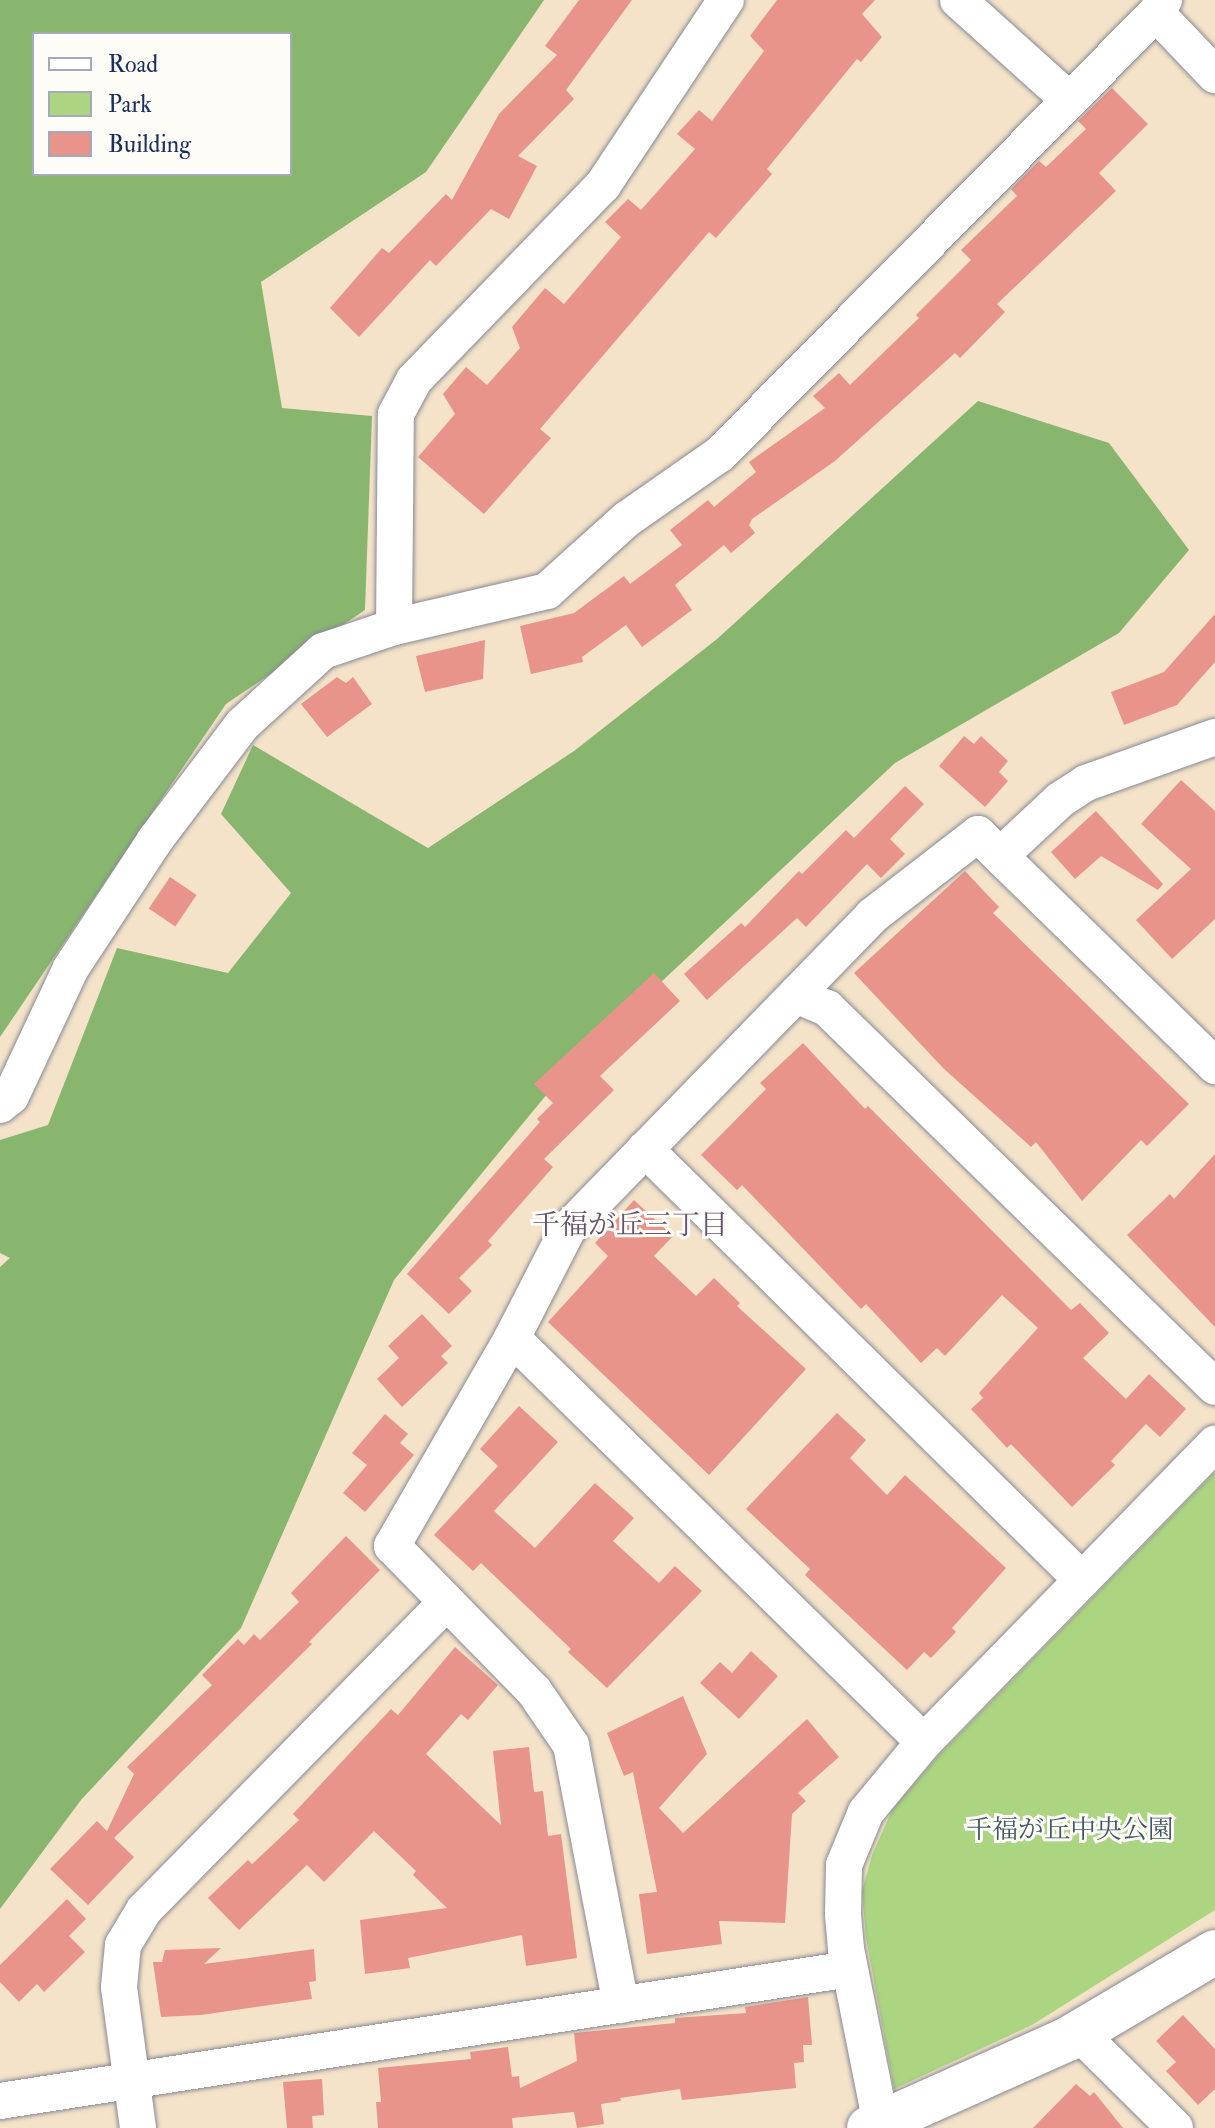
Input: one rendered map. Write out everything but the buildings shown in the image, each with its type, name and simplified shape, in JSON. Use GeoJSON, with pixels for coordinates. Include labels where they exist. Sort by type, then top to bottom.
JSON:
{"type":"FeatureCollection","features":[{"type":"Feature","properties":{"kind":"street"},"geometry":{"type":"LineString","coordinates":[[394,627],[396,414],[414,380],[603,185],[726,0]]}},
{"type":"Feature","properties":{"kind":"street"},"geometry":{"type":"LineString","coordinates":[[958,0],[1069,100]]}},
{"type":"Feature","properties":{"kind":"street"},"geometry":{"type":"LineString","coordinates":[[0,1105],[11,1096],[71,968],[155,840],[242,725],[323,651],[394,627],[547,591],[627,519],[720,454],[1160,7],[1215,75]]}},
{"type":"Feature","properties":{"kind":"street"},"geometry":{"type":"LineString","coordinates":[[1000,856],[1060,800],[1086,783],[1214,739]]}},
{"type":"Feature","properties":{"kind":"street"},"geometry":{"type":"LineString","coordinates":[[621,2005],[571,1745],[534,1691],[392,1546],[512,1338],[568,1229],[872,916],[978,834],[1215,1066]]}},
{"type":"Feature","properties":{"kind":"street"},"geometry":{"type":"LineString","coordinates":[[796,995],[827,1008],[1215,1387]]}},
{"type":"Feature","properties":{"kind":"street"},"geometry":{"type":"LineString","coordinates":[[645,1149],[1082,1580]]}},
{"type":"Feature","properties":{"kind":"street"},"geometry":{"type":"LineString","coordinates":[[512,1338],[924,1742]]}},
{"type":"Feature","properties":{"kind":"street"},"geometry":{"type":"LineString","coordinates":[[1215,1444],[924,1742],[866,1812],[844,1865],[843,1914],[878,2127],[1079,2033],[1215,1952]]}},
{"type":"Feature","properties":{"kind":"street"},"geometry":{"type":"LineString","coordinates":[[138,2128],[119,1987],[123,1945],[144,1910],[447,1602]]}},
{"type":"Feature","properties":{"kind":"street"},"geometry":{"type":"LineString","coordinates":[[0,2101],[850,1969]]}},
{"type":"Feature","properties":{"kind":"street"},"geometry":{"type":"LineString","coordinates":[[1079,2033],[1175,2128]]}},
{"type":"Feature","properties":{"kind":"green space"},"geometry":{"type":"Polygon","coordinates":[[[0,0],[544,0],[426,172],[261,282],[282,408],[372,416],[365,610],[226,704],[0,1037],[0,0]]]}},
{"type":"Feature","properties":{"kind":"green space"},"geometry":{"type":"Polygon","coordinates":[[[978,401],[1109,443],[1189,550],[1119,633],[895,763],[566,1071],[394,1280],[241,1628],[81,1800],[0,1909],[0,1267],[10,1258],[0,1253],[0,1140],[48,1125],[117,948],[228,973],[291,893],[221,814],[253,745],[428,848],[574,751],[717,639],[978,401]]]}},
{"type":"Feature","properties":{"kind":"green space","name":"千福が丘中央公園"},"geometry":{"type":"Polygon","coordinates":[[[1215,1472],[1215,1910],[1032,2025],[894,2089],[866,1938],[862,1891],[872,1855],[892,1810],[935,1759],[1215,1472]]]}},
{"type":"Feature","properties":{"kind":"district","name":"千福が丘三丁目"},"geometry":{"type":"Point","coordinates":[630,1226]}}]}
